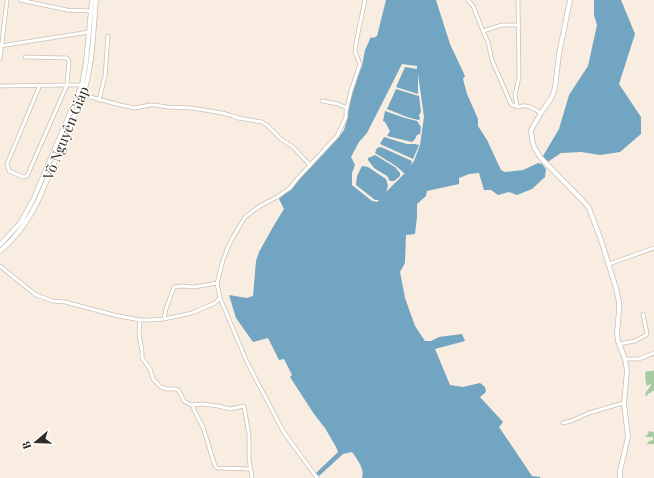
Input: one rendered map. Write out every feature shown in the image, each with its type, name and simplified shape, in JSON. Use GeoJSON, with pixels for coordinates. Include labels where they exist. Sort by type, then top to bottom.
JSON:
{"type":"FeatureCollection","features":[{"type":"Feature","properties":{"kind":"main road","name":"Võ Nguyên Giáp"},"geometry":{"type":"LineString","coordinates":[[0,252],[19,232],[30,217],[83,95],[92,0]]}},
{"type":"Feature","properties":{"kind":"main road","name":"Võ Nguyên Giáp"},"geometry":{"type":"LineString","coordinates":[[0,245],[21,222],[33,200],[84,86],[91,64],[96,0]]}},
{"type":"Feature","properties":{"kind":"main road"},"geometry":{"type":"LineString","coordinates":[[570,0],[559,54],[555,88],[552,97],[531,130],[534,147],[540,157],[589,208],[609,264],[618,298],[619,310],[617,332],[627,371],[624,404],[628,437],[620,471],[620,478]]}},
{"type":"Feature","properties":{"kind":"street"},"geometry":{"type":"LineString","coordinates":[[0,59],[7,0]]}},
{"type":"Feature","properties":{"kind":"street"},"geometry":{"type":"LineString","coordinates":[[20,0],[67,10],[91,11]]}},
{"type":"Feature","properties":{"kind":"street"},"geometry":{"type":"LineString","coordinates":[[48,6],[50,0]]}},
{"type":"Feature","properties":{"kind":"street"},"geometry":{"type":"LineString","coordinates":[[317,478],[283,431],[247,362],[220,298],[217,283],[228,247],[246,217],[260,206],[284,192],[337,136],[346,117],[351,91],[360,64],[355,52],[365,0]]}},
{"type":"Feature","properties":{"kind":"street"},"geometry":{"type":"LineString","coordinates":[[468,0],[473,6],[488,42],[492,60],[512,106],[526,106],[541,114]]}},
{"type":"Feature","properties":{"kind":"street"},"geometry":{"type":"LineString","coordinates":[[517,107],[516,95],[519,77],[518,0]]}},
{"type":"Feature","properties":{"kind":"street"},"geometry":{"type":"LineString","coordinates":[[483,31],[502,26],[519,25]]}},
{"type":"Feature","properties":{"kind":"street"},"geometry":{"type":"LineString","coordinates":[[1,46],[89,32]]}},
{"type":"Feature","properties":{"kind":"street"},"geometry":{"type":"LineString","coordinates":[[99,100],[105,76],[108,36]]}},
{"type":"Feature","properties":{"kind":"street"},"geometry":{"type":"LineString","coordinates":[[25,57],[68,58],[69,61],[67,85],[27,176],[23,177],[9,171],[7,164],[40,85]]}},
{"type":"Feature","properties":{"kind":"street"},"geometry":{"type":"LineString","coordinates":[[0,86],[84,86]]}},
{"type":"Feature","properties":{"kind":"street"},"geometry":{"type":"LineString","coordinates":[[83,95],[135,108],[155,105],[173,108],[192,108],[262,122],[265,123],[281,139],[293,147],[310,165]]}},
{"type":"Feature","properties":{"kind":"street"},"geometry":{"type":"LineString","coordinates":[[322,101],[338,104],[347,108]]}},
{"type":"Feature","properties":{"kind":"street"},"geometry":{"type":"LineString","coordinates":[[609,264],[654,248]]}},
{"type":"Feature","properties":{"kind":"street"},"geometry":{"type":"LineString","coordinates":[[0,266],[36,295],[47,299],[140,320],[164,319],[198,311],[214,303],[220,298]]}},
{"type":"Feature","properties":{"kind":"street"},"geometry":{"type":"LineString","coordinates":[[164,319],[174,287],[194,287],[217,283]]}},
{"type":"Feature","properties":{"kind":"street"},"geometry":{"type":"LineString","coordinates":[[619,344],[635,341],[646,336],[647,334],[643,314]]}},
{"type":"Feature","properties":{"kind":"street"},"geometry":{"type":"LineString","coordinates":[[140,320],[139,334],[142,358],[150,369],[153,379],[163,388],[177,389],[182,399],[192,405],[203,404],[230,409],[244,406],[249,435],[252,478]]}},
{"type":"Feature","properties":{"kind":"street"},"geometry":{"type":"LineString","coordinates":[[625,359],[639,359],[654,353]]}},
{"type":"Feature","properties":{"kind":"street"},"geometry":{"type":"LineString","coordinates":[[563,424],[589,413],[624,404]]}},
{"type":"Feature","properties":{"kind":"street"},"geometry":{"type":"LineString","coordinates":[[192,405],[203,427],[215,466],[217,468],[251,469]]}},
{"type":"Feature","properties":{"kind":"green space"},"geometry":{"type":"Polygon","coordinates":[[[654,370],[654,391],[649,393],[647,397],[645,394],[651,385],[650,384],[647,386],[646,384],[645,373],[647,371],[654,370]]]}},
{"type":"Feature","properties":{"kind":"green space"},"geometry":{"type":"Polygon","coordinates":[[[649,431],[654,432],[654,444],[645,444],[653,440],[653,437],[645,436],[649,431]]]}},
{"type":"Feature","properties":{"kind":"water"},"geometry":{"type":"Polygon","coordinates":[[[386,0],[436,0],[450,44],[465,76],[463,79],[467,94],[478,119],[478,126],[487,140],[501,170],[505,172],[523,170],[538,163],[542,164],[546,169],[545,177],[532,189],[517,195],[509,192],[498,195],[491,190],[484,190],[479,173],[469,174],[459,178],[459,184],[427,191],[426,196],[417,204],[415,234],[406,235],[405,263],[400,272],[405,298],[415,326],[425,341],[431,341],[439,337],[462,334],[465,341],[435,349],[450,385],[463,387],[480,383],[485,387],[486,392],[480,397],[503,422],[499,427],[532,476],[540,478],[362,478],[363,475],[361,468],[352,452],[343,454],[319,476],[316,473],[338,452],[336,447],[325,428],[290,377],[292,375],[284,359],[279,360],[268,338],[253,342],[236,318],[229,295],[247,298],[253,296],[256,261],[259,252],[284,209],[279,199],[313,165],[344,130],[350,99],[362,66],[365,50],[371,37],[373,38],[377,36],[386,0]],[[402,64],[367,133],[359,142],[351,157],[355,165],[352,173],[352,185],[372,201],[377,202],[379,200],[375,200],[356,185],[357,176],[362,166],[368,167],[386,179],[388,186],[386,192],[405,173],[375,153],[377,148],[381,147],[412,161],[411,165],[420,145],[424,117],[418,74],[418,94],[396,87],[405,67],[417,69],[417,66],[402,64]]]}},
{"type":"Feature","properties":{"kind":"water"},"geometry":{"type":"Polygon","coordinates":[[[594,0],[621,0],[635,34],[619,84],[641,117],[641,134],[620,152],[600,155],[581,152],[561,153],[546,163],[543,156],[559,129],[569,95],[588,66],[597,25],[594,15],[594,0]]]}},
{"type":"Feature","properties":{"kind":"water"},"geometry":{"type":"Polygon","coordinates":[[[396,89],[419,96],[421,112],[419,115],[420,119],[418,120],[407,117],[387,109],[396,89]]]}},
{"type":"Feature","properties":{"kind":"water"},"geometry":{"type":"Polygon","coordinates":[[[385,111],[417,121],[421,127],[420,134],[417,135],[412,142],[387,136],[390,131],[383,121],[385,111]]]}},
{"type":"Feature","properties":{"kind":"water"},"geometry":{"type":"Polygon","coordinates":[[[384,137],[407,144],[419,145],[413,159],[380,144],[384,137]]]}},
{"type":"Feature","properties":{"kind":"water"},"geometry":{"type":"Polygon","coordinates":[[[375,155],[395,167],[400,173],[400,176],[394,181],[390,181],[387,176],[374,168],[368,158],[375,155]]]}}]}
